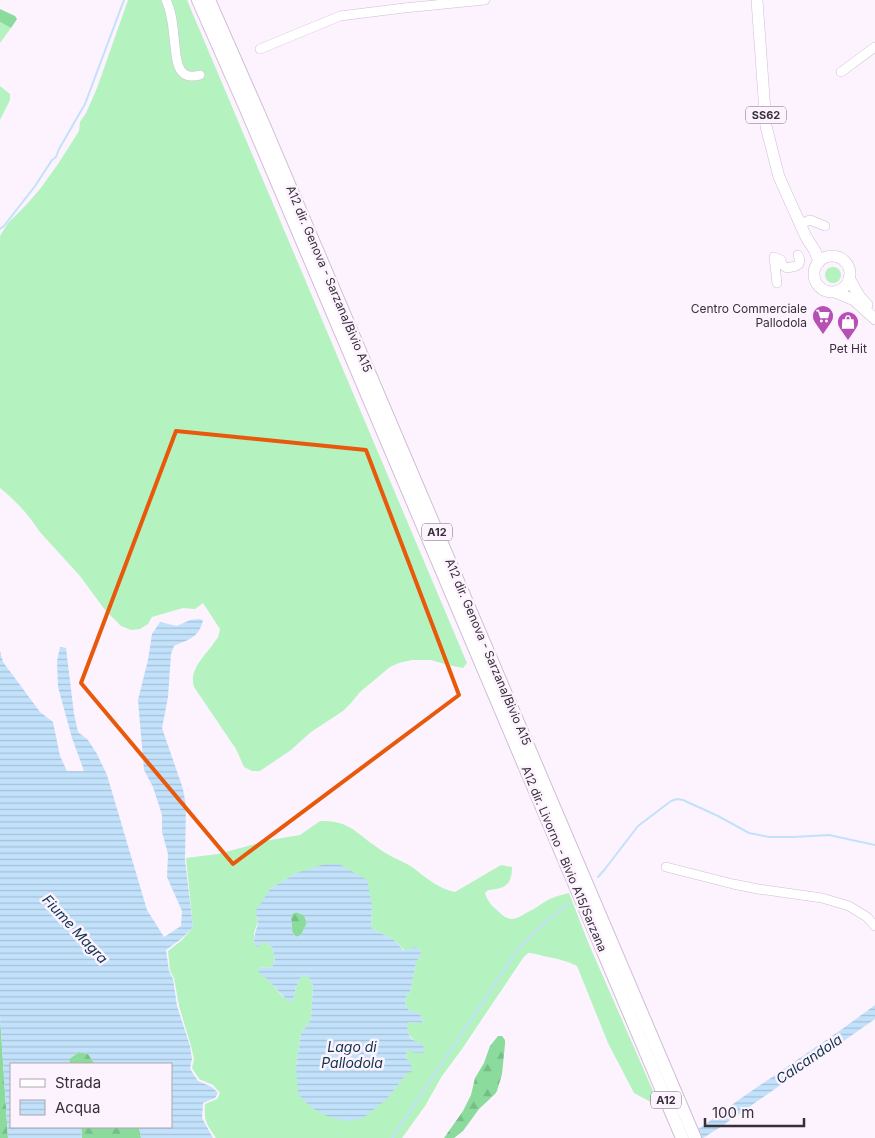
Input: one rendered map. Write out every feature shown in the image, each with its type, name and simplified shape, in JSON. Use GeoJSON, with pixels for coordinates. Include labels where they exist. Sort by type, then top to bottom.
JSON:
{"type":"FeatureCollection","features":[{"type":"Feature","properties":{"kind":"highway","name":"A12 dir. Livorno - Bivio A15/Sarzana"},"geometry":{"type":"LineString","coordinates":[[198,0],[246,109],[682,1138]]}},
{"type":"Feature","properties":{"kind":"highway","name":"A12 dir. Genova - Sarzana/Bivio A15"},"geometry":{"type":"LineString","coordinates":[[209,0],[694,1138]]}},
{"type":"Feature","properties":{"kind":"main road","name":"SS62"},"geometry":{"type":"LineString","coordinates":[[757,0],[766,126],[779,177],[806,237],[820,262]]}},
{"type":"Feature","properties":{"kind":"main road","name":"SS62"},"geometry":{"type":"LineString","coordinates":[[800,224],[823,251],[846,263],[850,270],[850,278],[859,296],[875,314]]}},
{"type":"Feature","properties":{"kind":"main road"},"geometry":{"type":"LineString","coordinates":[[834,257],[826,258],[820,262],[815,271],[817,283],[825,290],[854,300],[875,319]]}},
{"type":"Feature","properties":{"kind":"main road"},"geometry":{"type":"LineString","coordinates":[[835,292],[843,289],[850,278]]}},
{"type":"Feature","properties":{"kind":"street"},"geometry":{"type":"LineString","coordinates":[[166,0],[172,18],[177,62],[180,71],[194,77],[200,75]]}},
{"type":"Feature","properties":{"kind":"street"},"geometry":{"type":"LineString","coordinates":[[260,49],[340,16],[485,0]]}},
{"type":"Feature","properties":{"kind":"street"},"geometry":{"type":"LineString","coordinates":[[841,72],[875,47]]}},
{"type":"Feature","properties":{"kind":"street"},"geometry":{"type":"LineString","coordinates":[[800,224],[810,220],[825,226]]}},
{"type":"Feature","properties":{"kind":"street"},"geometry":{"type":"LineString","coordinates":[[777,283],[774,257],[781,260],[782,265],[788,268],[799,264],[798,255]]}},
{"type":"Feature","properties":{"kind":"street"},"geometry":{"type":"LineString","coordinates":[[666,867],[758,889],[822,898],[849,906],[867,917],[875,926]]}},
{"type":"Feature","properties":{"kind":"highlighted area"},"geometry":{"type":"Polygon","coordinates":[[[176,431],[366,450],[459,695],[233,864],[81,683],[176,431]]]}},
{"type":"Feature","properties":{"kind":"green space"},"geometry":{"type":"Polygon","coordinates":[[[128,0],[187,0],[467,663],[463,668],[431,660],[412,660],[390,667],[360,692],[343,711],[311,732],[291,750],[260,771],[252,771],[244,767],[236,749],[194,687],[193,680],[196,668],[217,639],[220,629],[203,603],[195,609],[183,608],[152,617],[148,624],[140,629],[131,630],[121,626],[105,610],[80,576],[39,531],[31,519],[0,488],[0,236],[8,223],[40,189],[79,131],[80,122],[97,88],[128,0]]]}},
{"type":"Feature","properties":{"kind":"green space"},"geometry":{"type":"Polygon","coordinates":[[[0,9],[15,16],[17,19],[11,28],[0,22],[0,9]]]}},
{"type":"Feature","properties":{"kind":"green space"},"geometry":{"type":"Polygon","coordinates":[[[0,22],[11,28],[0,43],[0,22]]]}},
{"type":"Feature","properties":{"kind":"green space"},"geometry":{"type":"Polygon","coordinates":[[[0,86],[10,94],[10,100],[0,120],[0,86]]]}},
{"type":"Feature","properties":{"kind":"green space"},"geometry":{"type":"Polygon","coordinates":[[[833,267],[839,269],[841,275],[839,281],[833,283],[827,281],[825,275],[827,269],[833,267]]]}},
{"type":"Feature","properties":{"kind":"green space"},"geometry":{"type":"Polygon","coordinates":[[[320,821],[330,821],[345,825],[352,828],[382,851],[412,867],[432,882],[455,892],[501,865],[512,867],[511,878],[506,885],[499,889],[488,890],[485,893],[492,906],[509,919],[519,917],[549,900],[569,893],[588,942],[660,1107],[634,1093],[608,1043],[577,966],[559,959],[528,953],[442,1076],[425,1106],[402,1138],[216,1138],[206,1122],[205,1104],[217,1099],[220,1093],[213,1085],[199,1079],[192,1068],[194,1059],[179,1006],[174,978],[170,971],[168,951],[182,940],[193,927],[186,858],[218,854],[270,840],[300,835],[320,821]],[[296,873],[270,889],[256,912],[258,921],[254,933],[254,942],[265,942],[272,947],[275,959],[272,967],[259,968],[259,973],[266,977],[283,997],[293,1000],[296,987],[302,975],[307,976],[312,982],[311,1019],[301,1034],[296,1067],[387,1099],[410,1068],[406,1059],[407,1048],[415,1041],[408,1033],[408,1022],[422,1023],[422,1016],[409,1011],[405,1004],[406,996],[410,992],[416,963],[421,953],[419,948],[405,951],[394,940],[371,928],[372,905],[296,873]]]}},
{"type":"Feature","properties":{"kind":"green space"},"geometry":{"type":"Polygon","coordinates":[[[296,912],[304,915],[307,923],[301,935],[297,937],[292,931],[291,918],[292,914],[296,912]]]}},
{"type":"Feature","properties":{"kind":"green space"},"geometry":{"type":"Polygon","coordinates":[[[0,1016],[8,1138],[0,1138],[0,1016]]]}},
{"type":"Feature","properties":{"kind":"green space"},"geometry":{"type":"Polygon","coordinates":[[[498,1036],[502,1036],[505,1044],[502,1074],[497,1091],[479,1109],[463,1131],[454,1138],[444,1138],[463,1111],[471,1095],[475,1078],[484,1063],[490,1046],[498,1036]]]}},
{"type":"Feature","properties":{"kind":"green space"},"geometry":{"type":"Polygon","coordinates":[[[79,1052],[88,1054],[94,1063],[70,1063],[69,1059],[79,1052]]]}},
{"type":"Feature","properties":{"kind":"green space"},"geometry":{"type":"Polygon","coordinates":[[[81,1128],[139,1128],[141,1138],[82,1138],[81,1128]]]}},
{"type":"Feature","properties":{"kind":"water","name":"Fiume Magra"},"geometry":{"type":"Polygon","coordinates":[[[190,620],[203,620],[196,634],[174,646],[171,654],[168,697],[162,728],[183,789],[186,806],[185,860],[193,927],[166,950],[177,1006],[190,1046],[192,1059],[190,1068],[198,1081],[212,1087],[218,1093],[215,1098],[203,1103],[202,1118],[213,1138],[141,1138],[139,1128],[172,1128],[172,1063],[94,1063],[88,1054],[79,1052],[69,1059],[70,1063],[10,1063],[10,1128],[81,1128],[82,1138],[8,1138],[0,1015],[0,651],[3,662],[40,712],[53,722],[60,756],[67,771],[84,771],[72,738],[58,687],[57,661],[60,647],[66,648],[78,732],[88,740],[107,775],[147,910],[164,937],[181,926],[182,911],[167,877],[168,854],[162,832],[162,815],[153,787],[144,770],[138,700],[152,634],[160,622],[177,626],[190,620]]]}},
{"type":"Feature","properties":{"kind":"water","name":"Lago di Pallodola"},"geometry":{"type":"Polygon","coordinates":[[[325,864],[339,864],[367,880],[372,905],[371,928],[394,940],[404,951],[414,947],[419,948],[421,953],[416,963],[410,992],[406,996],[405,1004],[409,1011],[414,1011],[423,1018],[422,1023],[408,1022],[408,1033],[414,1040],[421,1043],[424,1048],[423,1053],[414,1053],[407,1048],[406,1059],[412,1063],[410,1068],[412,1072],[407,1073],[387,1099],[363,1118],[347,1121],[329,1117],[312,1108],[298,1094],[296,1067],[301,1034],[311,1019],[312,982],[307,976],[302,975],[296,987],[293,1000],[290,1002],[259,973],[259,968],[272,967],[275,959],[272,947],[265,942],[261,943],[259,947],[255,946],[254,939],[258,920],[255,912],[270,889],[296,873],[325,864]],[[296,912],[292,914],[292,931],[297,937],[301,935],[307,923],[304,915],[296,912]]]}},
{"type":"Feature","properties":{"kind":"water","name":"Calcandola"},"geometry":{"type":"Polygon","coordinates":[[[875,1005],[875,1019],[719,1128],[703,1138],[680,1138],[700,1128],[875,1005]]]}},
{"type":"Feature","properties":{"kind":"waterway"},"geometry":{"type":"LineString","coordinates":[[0,229],[56,157],[85,104],[124,0]]}},
{"type":"Feature","properties":{"kind":"waterway"},"geometry":{"type":"LineString","coordinates":[[598,877],[638,826],[671,801],[677,799],[718,816],[749,833],[769,837],[829,835],[875,845]]}},
{"type":"Feature","properties":{"kind":"waterway"},"geometry":{"type":"LineString","coordinates":[[392,1138],[518,949],[539,928],[568,904]]}},
{"type":"Feature","properties":{"kind":"place","name":"Centro Commerciale Pallodola"},"geometry":{"type":"Point","coordinates":[823,335]}},
{"type":"Feature","properties":{"kind":"place","name":"Pet Hit"},"geometry":{"type":"Point","coordinates":[848,341]}}]}
